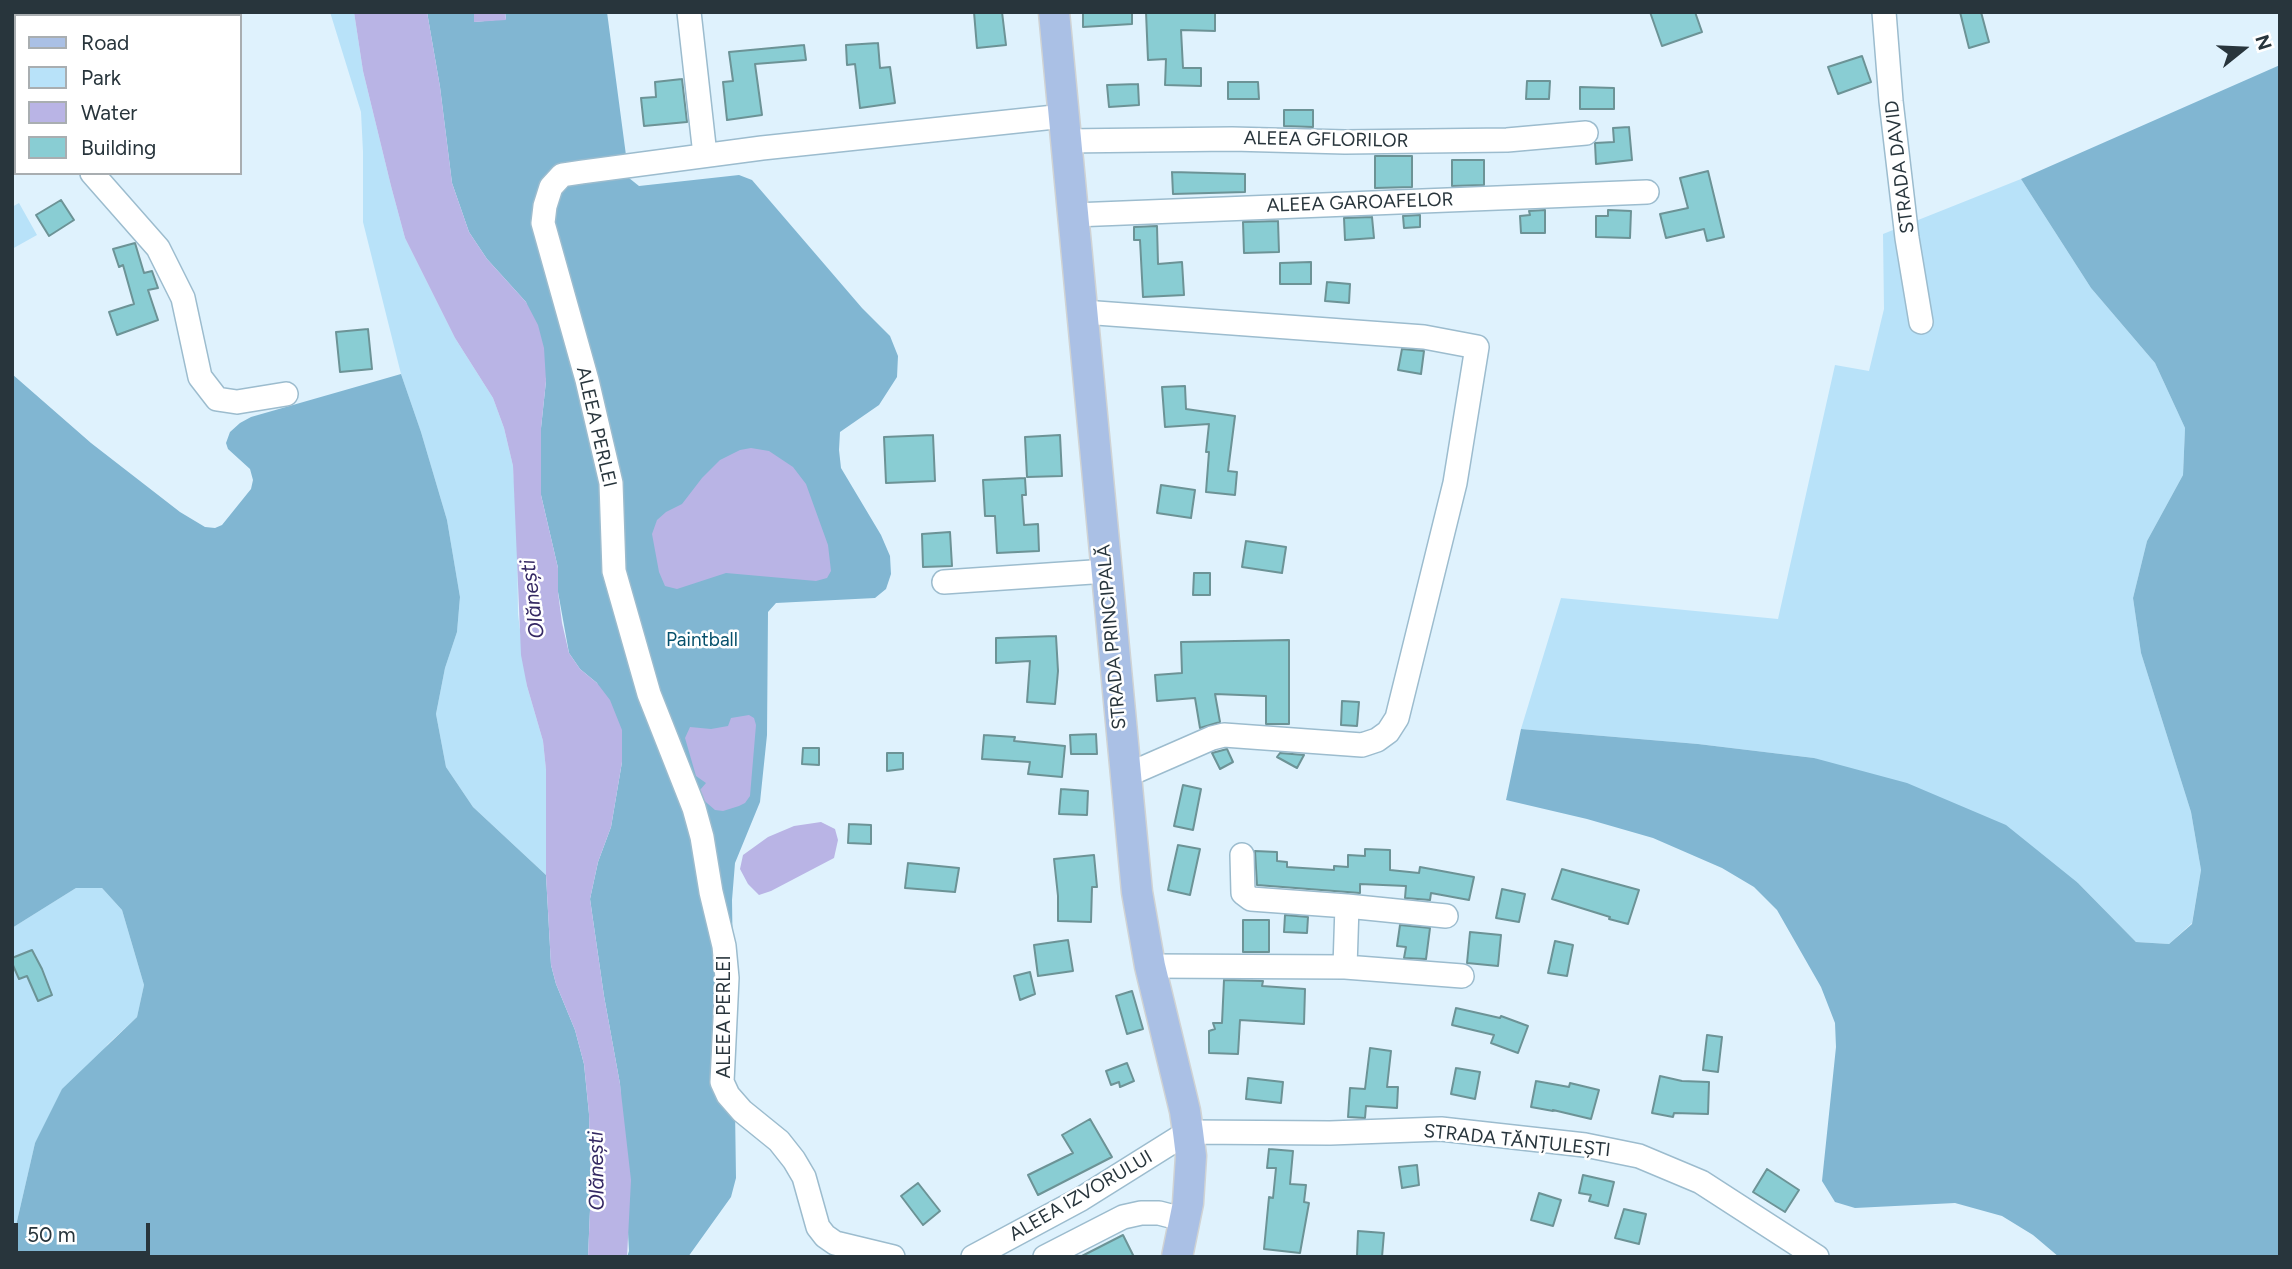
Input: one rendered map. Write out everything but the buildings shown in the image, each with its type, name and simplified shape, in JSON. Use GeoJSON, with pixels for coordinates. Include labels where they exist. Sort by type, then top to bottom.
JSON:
{"type":"FeatureCollection","features":[{"type":"Feature","properties":{"kind":"main road","name":"STRADA PRINCIPALĂ"},"geometry":{"type":"LineString","coordinates":[[1054,12],[1137,892],[1150,966],[1188,1132],[1190,1177],[1186,1220],[1177,1257]]}},
{"type":"Feature","properties":{"kind":"street"},"geometry":{"type":"LineString","coordinates":[[689,12],[705,155]]}},
{"type":"Feature","properties":{"kind":"street","name":"STRADA DAVID"},"geometry":{"type":"LineString","coordinates":[[1884,12],[1907,238],[1921,322]]}},
{"type":"Feature","properties":{"kind":"street","name":"ALEEA PERLEI"},"geometry":{"type":"LineString","coordinates":[[893,1257],[835,1243],[825,1236],[818,1227],[804,1177],[794,1160],[779,1141],[742,1111],[728,1095],[722,1082],[727,978],[724,946],[710,892],[702,837],[694,808],[649,694],[614,571],[611,483],[587,380],[543,223],[551,187],[562,175],[705,155],[1065,129]]}},
{"type":"Feature","properties":{"kind":"street","name":"ALEEA GFLORILOR"},"geometry":{"type":"LineString","coordinates":[[1065,129],[1232,139],[1345,142],[1507,140],[1586,133]]}},
{"type":"Feature","properties":{"kind":"street"},"geometry":{"type":"LineString","coordinates":[[94,175],[158,247],[183,298],[200,377],[217,399],[237,402],[286,394]]}},
{"type":"Feature","properties":{"kind":"street","name":"ALEEA GAROAFELOR"},"geometry":{"type":"LineString","coordinates":[[1074,215],[1647,192]]}},
{"type":"Feature","properties":{"kind":"street"},"geometry":{"type":"LineString","coordinates":[[1083,312],[1424,337],[1477,347],[1455,483],[1400,708],[1388,732],[1377,740],[1362,745],[1224,735],[1125,776]]}},
{"type":"Feature","properties":{"kind":"street"},"geometry":{"type":"LineString","coordinates":[[944,582],[1107,571]]}},
{"type":"Feature","properties":{"kind":"street"},"geometry":{"type":"LineString","coordinates":[[1242,855],[1243,893],[1247,898],[1348,905],[1446,916]]}},
{"type":"Feature","properties":{"kind":"street"},"geometry":{"type":"LineString","coordinates":[[1345,967],[1348,905]]}},
{"type":"Feature","properties":{"kind":"street"},"geometry":{"type":"LineString","coordinates":[[1150,966],[1345,967],[1462,976]]}},
{"type":"Feature","properties":{"kind":"street","name":"STRADA TĂNȚULEȘTI"},"geometry":{"type":"LineString","coordinates":[[1188,1132],[1330,1133],[1441,1129],[1585,1145],[1639,1156],[1701,1182],[1817,1257]]}},
{"type":"Feature","properties":{"kind":"street","name":"ALEEA IZVORULUI"},"geometry":{"type":"LineString","coordinates":[[974,1257],[1081,1199],[1188,1132]]}},
{"type":"Feature","properties":{"kind":"street"},"geometry":{"type":"LineString","coordinates":[[1045,1257],[1124,1217],[1159,1213],[1186,1220]]}},
{"type":"Feature","properties":{"kind":"green space"},"geometry":{"type":"Polygon","coordinates":[[[330,12],[354,12],[363,71],[405,238],[455,338],[493,398],[504,428],[513,466],[518,614],[527,686],[543,741],[546,770],[546,875],[473,807],[446,767],[436,714],[445,668],[457,632],[460,597],[447,520],[401,374],[363,222],[361,112],[330,12]]]}},
{"type":"Feature","properties":{"kind":"green space","name":"Paintball"},"geometry":{"type":"Polygon","coordinates":[[[427,12],[474,12],[474,22],[506,19],[505,12],[607,12],[629,178],[639,186],[739,175],[752,180],[862,308],[890,336],[898,356],[897,377],[879,405],[840,432],[839,450],[841,468],[881,535],[890,556],[891,574],[886,589],[875,598],[776,603],[768,612],[767,735],[760,802],[735,863],[732,900],[736,1178],[731,1197],[688,1257],[627,1257],[629,1251],[620,1084],[590,899],[598,862],[611,827],[622,762],[597,683],[580,669],[569,653],[558,592],[558,568],[541,495],[541,428],[546,381],[526,302],[487,259],[469,232],[452,183],[427,12]]]}},
{"type":"Feature","properties":{"kind":"green space"},"geometry":{"type":"Polygon","coordinates":[[[2280,65],[2280,1257],[2059,1257],[2033,1235],[2002,1216],[1955,1203],[1855,1208],[1835,1202],[1822,1181],[1836,1047],[1835,1023],[1821,987],[1777,910],[1754,887],[1722,868],[1653,838],[1506,800],[1521,729],[1698,744],[1814,758],[1907,783],[2006,825],[2078,883],[2136,942],[2169,944],[2192,924],[2201,870],[2191,812],[2141,653],[2133,598],[2147,541],[2183,475],[2185,428],[2155,363],[2091,288],[2021,179],[2280,65]]]}},
{"type":"Feature","properties":{"kind":"green space"},"geometry":{"type":"Polygon","coordinates":[[[2021,179],[2091,288],[2155,363],[2185,428],[2183,475],[2147,541],[2133,598],[2141,653],[2191,812],[2201,870],[2192,923],[2169,944],[2136,942],[2078,883],[1814,758],[1698,744],[1521,729],[1561,598],[1778,619],[1835,365],[1869,371],[1884,309],[1883,234],[2021,179]]]}},
{"type":"Feature","properties":{"kind":"green space"},"geometry":{"type":"Polygon","coordinates":[[[19,203],[37,235],[12,249],[12,207],[19,203]]]}},
{"type":"Feature","properties":{"kind":"green space"},"geometry":{"type":"Polygon","coordinates":[[[12,374],[91,443],[180,512],[205,527],[215,528],[222,525],[251,489],[253,480],[250,469],[228,449],[226,443],[230,432],[240,423],[251,417],[401,374],[447,520],[460,597],[457,632],[445,668],[436,714],[446,767],[473,807],[546,875],[551,965],[575,1030],[584,1064],[589,1114],[591,1187],[588,1257],[12,1257],[12,1243],[35,1143],[62,1089],[137,1017],[144,985],[122,910],[102,888],[76,888],[12,928],[12,374]]]}},
{"type":"Feature","properties":{"kind":"green space"},"geometry":{"type":"Polygon","coordinates":[[[76,888],[102,888],[122,910],[144,985],[137,1017],[108,1044],[35,1143],[12,1243],[12,928],[76,888]]]}},
{"type":"Feature","properties":{"kind":"water","name":"Olănești"},"geometry":{"type":"Polygon","coordinates":[[[354,12],[427,12],[452,183],[469,232],[487,259],[526,302],[538,325],[544,348],[546,381],[541,428],[541,495],[558,568],[562,623],[569,653],[580,669],[597,683],[610,700],[622,730],[622,762],[611,827],[598,862],[590,899],[620,1084],[631,1180],[627,1257],[588,1257],[591,1187],[589,1114],[584,1064],[575,1030],[551,965],[546,875],[546,770],[543,741],[521,655],[513,466],[493,398],[455,338],[405,238],[363,71],[354,12]]]}},
{"type":"Feature","properties":{"kind":"water"},"geometry":{"type":"Polygon","coordinates":[[[474,12],[505,12],[506,20],[474,22],[474,12]]]}},
{"type":"Feature","properties":{"kind":"water"},"geometry":{"type":"Polygon","coordinates":[[[751,448],[769,451],[793,467],[806,484],[828,545],[831,571],[827,578],[816,581],[726,573],[677,589],[665,586],[659,572],[652,534],[657,520],[682,504],[720,460],[740,450],[751,448]]]}},
{"type":"Feature","properties":{"kind":"water"},"geometry":{"type":"Polygon","coordinates":[[[749,715],[754,718],[756,725],[750,796],[739,806],[723,811],[715,810],[700,797],[700,790],[706,783],[696,776],[685,738],[690,727],[711,729],[728,726],[731,718],[749,715]]]}},
{"type":"Feature","properties":{"kind":"water"},"geometry":{"type":"Polygon","coordinates":[[[821,822],[835,829],[838,840],[834,858],[759,895],[748,884],[740,869],[743,855],[768,837],[794,826],[821,822]]]}}]}
